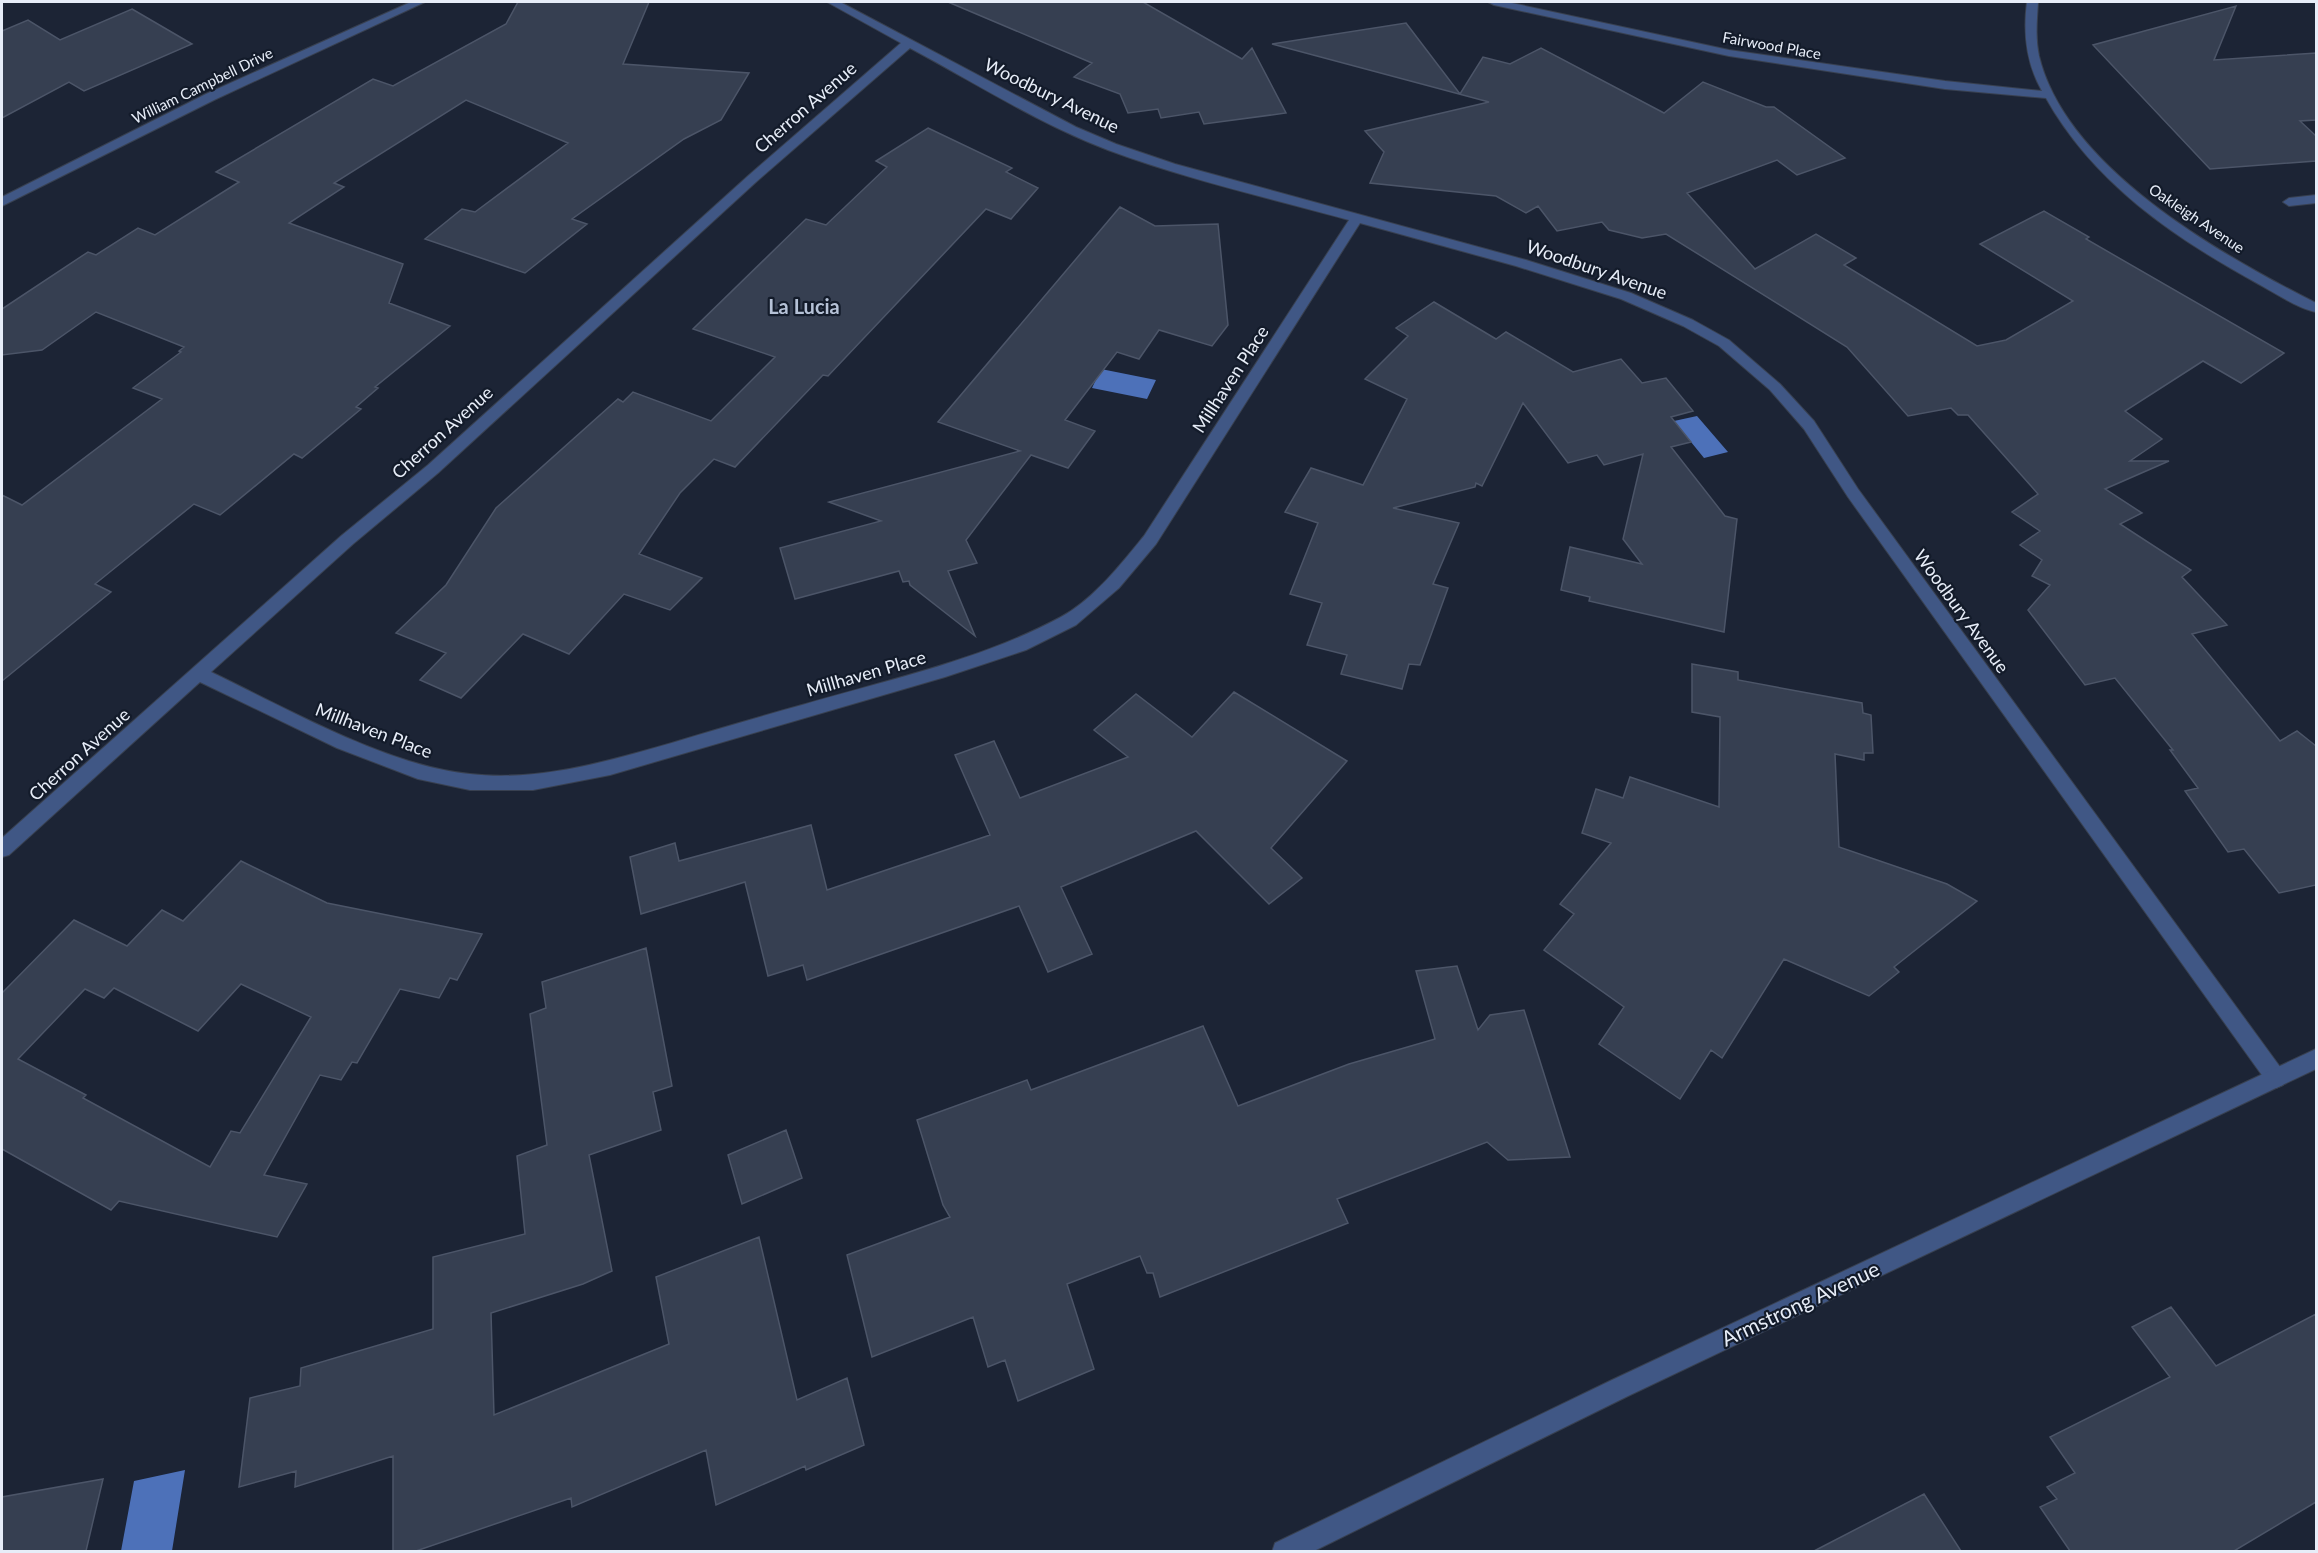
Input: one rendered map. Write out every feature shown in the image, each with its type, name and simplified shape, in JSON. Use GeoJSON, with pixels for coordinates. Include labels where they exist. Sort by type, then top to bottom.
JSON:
{"type":"FeatureCollection","features":[{"type":"Feature","properties":{"kind":"street","name":"William Campbell Drive"},"geometry":{"type":"LineString","coordinates":[[2,202],[210,96],[418,2]]}},
{"type":"Feature","properties":{"kind":"street","name":"Woodbury Avenue"},"geometry":{"type":"LineString","coordinates":[[833,2],[1072,130],[1112,147],[1171,167],[1521,263],[1626,296],[1688,323],[1724,343],[1774,387],[1809,425],[1852,493],[2277,1078]]}},
{"type":"Feature","properties":{"kind":"street","name":"Fairwood Place"},"geometry":{"type":"LineString","coordinates":[[1494,2],[1729,53],[1889,77],[2048,95]]}},
{"type":"Feature","properties":{"kind":"street","name":"Oakleigh Avenue"},"geometry":{"type":"LineString","coordinates":[[2033,2],[2029,14],[2034,61],[2048,95],[2080,141],[2142,204],[2239,266],[2316,308]]}},
{"type":"Feature","properties":{"kind":"street","name":"Cherron Avenue"},"geometry":{"type":"LineString","coordinates":[[2,849],[347,540],[433,469],[683,241],[908,43]]}},
{"type":"Feature","properties":{"kind":"street"},"geometry":{"type":"LineString","coordinates":[[2289,202],[2316,199]]}},
{"type":"Feature","properties":{"kind":"street","name":"Millhaven Place"},"geometry":{"type":"LineString","coordinates":[[199,674],[343,743],[418,771],[470,782],[533,782],[610,768],[945,670],[1020,645],[1070,620],[1113,584],[1150,540],[1356,219]]}},
{"type":"Feature","properties":{"kind":"street","name":"Armstrong Avenue"},"geometry":{"type":"LineString","coordinates":[[1284,1551],[1620,1388],[2316,1059]]}},
{"type":"Feature","properties":{"kind":"water"},"geometry":{"type":"Polygon","coordinates":[[[1101,369],[1156,380],[1147,399],[1092,388],[1101,369]]]}},
{"type":"Feature","properties":{"kind":"water"},"geometry":{"type":"Polygon","coordinates":[[[1697,416],[1728,452],[1704,458],[1674,421],[1697,416]]]}},
{"type":"Feature","properties":{"kind":"water"},"geometry":{"type":"Polygon","coordinates":[[[185,1470],[172,1551],[121,1551],[134,1481],[185,1470]]]}},
{"type":"Feature","properties":{"kind":"building"},"geometry":{"type":"Polygon","coordinates":[[[518,2],[649,2],[623,64],[749,73],[721,120],[684,139],[572,219],[587,224],[525,273],[425,239],[462,209],[475,212],[568,143],[466,100],[334,183],[344,187],[289,223],[403,264],[389,303],[450,326],[375,387],[378,388],[356,407],[361,409],[302,458],[294,454],[220,515],[194,504],[95,584],[111,592],[2,681],[2,495],[22,505],[162,399],[133,388],[181,352],[179,351],[184,347],[96,312],[42,350],[2,355],[2,309],[88,252],[96,255],[138,228],[155,235],[239,182],[216,172],[373,79],[393,86],[506,24],[518,2]]]}},
{"type":"Feature","properties":{"kind":"building"},"geometry":{"type":"Polygon","coordinates":[[[948,2],[1143,2],[1242,59],[1252,48],[1286,113],[1204,124],[1199,112],[1161,118],[1158,109],[1128,113],[1120,94],[1074,77],[1092,63],[948,2]]]}},
{"type":"Feature","properties":{"kind":"building"},"geometry":{"type":"Polygon","coordinates":[[[2236,6],[2214,60],[2316,53],[2316,120],[2300,121],[2316,136],[2316,161],[2210,169],[2093,45],[2236,6]]]}},
{"type":"Feature","properties":{"kind":"building"},"geometry":{"type":"Polygon","coordinates":[[[132,9],[192,44],[84,91],[69,82],[2,118],[2,31],[28,20],[60,40],[132,9]]]}},
{"type":"Feature","properties":{"kind":"building"},"geometry":{"type":"Polygon","coordinates":[[[1406,23],[1460,94],[1483,57],[1510,64],[1541,48],[1664,113],[1703,82],[1766,107],[1774,107],[1845,158],[1797,175],[1777,160],[1687,193],[1755,269],[1816,234],[1856,258],[1844,265],[1977,346],[2006,340],[2073,301],[1980,244],[2044,211],[2089,237],[2086,239],[2284,353],[2241,383],[2203,361],[2125,411],[2162,439],[2130,461],[2169,461],[2105,489],[2142,513],[2120,524],[2191,570],[2182,577],[2227,625],[2192,634],[2280,741],[2297,731],[2316,746],[2316,885],[2279,893],[2244,849],[2228,852],[2185,791],[2198,788],[2170,750],[2173,750],[2115,678],[2085,685],[2028,610],[2050,585],[2032,576],[2042,560],[2020,545],[2040,531],[2012,512],[2038,494],[1968,415],[1958,415],[1951,408],[1908,416],[1847,347],[1666,234],[1642,238],[1609,230],[1602,222],[1557,231],[1538,206],[1526,213],[1496,196],[1370,183],[1384,152],[1365,131],[1489,102],[1272,44],[1406,23]]]}},
{"type":"Feature","properties":{"kind":"building"},"geometry":{"type":"Polygon","coordinates":[[[928,128],[1012,168],[1006,172],[1038,188],[1011,219],[986,209],[828,376],[823,375],[735,467],[714,459],[680,493],[639,554],[702,578],[670,610],[624,594],[569,654],[523,634],[461,698],[420,680],[446,653],[396,633],[446,585],[496,508],[618,399],[623,402],[633,392],[711,421],[775,357],[693,329],[806,219],[826,225],[887,167],[876,161],[928,128]]]}},
{"type":"Feature","properties":{"kind":"building"},"geometry":{"type":"Polygon","coordinates":[[[1120,207],[1155,226],[1218,224],[1228,325],[1212,346],[1159,330],[1139,359],[1117,352],[1065,420],[1095,431],[1068,468],[1031,455],[966,540],[977,563],[948,571],[975,636],[910,585],[909,581],[903,582],[899,571],[795,599],[780,548],[881,521],[829,502],[1020,451],[938,422],[1120,207]]]}},
{"type":"Feature","properties":{"kind":"building"},"geometry":{"type":"Polygon","coordinates":[[[1434,302],[1496,339],[1506,332],[1573,372],[1621,359],[1642,383],[1666,378],[1693,411],[1671,417],[1691,442],[1671,447],[1725,516],[1737,519],[1724,632],[1589,601],[1590,597],[1561,590],[1570,547],[1642,564],[1623,539],[1643,454],[1604,465],[1597,455],[1568,463],[1523,403],[1482,486],[1476,483],[1475,487],[1393,508],[1459,523],[1433,584],[1448,588],[1420,665],[1409,664],[1402,689],[1341,674],[1347,655],[1307,645],[1322,603],[1290,594],[1318,523],[1285,512],[1311,468],[1363,485],[1407,399],[1365,379],[1408,336],[1396,328],[1434,302]]]}},
{"type":"Feature","properties":{"kind":"building"},"geometry":{"type":"Polygon","coordinates":[[[1692,664],[1738,672],[1738,680],[1862,703],[1863,713],[1871,715],[1873,753],[1864,753],[1864,760],[1835,754],[1839,847],[1947,884],[1977,901],[1894,967],[1899,972],[1869,996],[1784,959],[1722,1058],[1711,1050],[1680,1099],[1599,1044],[1624,1007],[1544,950],[1574,914],[1560,904],[1611,843],[1582,833],[1596,789],[1623,798],[1630,777],[1719,807],[1720,717],[1692,712],[1692,664]]]}},
{"type":"Feature","properties":{"kind":"building"},"geometry":{"type":"Polygon","coordinates":[[[1234,692],[1347,761],[1271,848],[1302,878],[1269,904],[1196,831],[1061,887],[1092,954],[1048,972],[1019,906],[807,980],[803,965],[768,976],[745,882],[641,914],[630,857],[675,843],[679,861],[811,825],[827,890],[990,835],[955,755],[994,741],[1020,798],[1128,757],[1094,730],[1136,694],[1192,737],[1234,692]]]}},
{"type":"Feature","properties":{"kind":"building"},"geometry":{"type":"Polygon","coordinates":[[[241,861],[327,903],[482,934],[457,980],[450,978],[439,998],[400,989],[357,1063],[352,1062],[341,1080],[320,1075],[264,1175],[307,1184],[277,1237],[119,1201],[111,1210],[2,1149],[2,993],[74,920],[127,946],[162,910],[183,921],[241,861]],[[241,984],[198,1031],[114,988],[104,998],[85,989],[18,1059],[86,1095],[83,1098],[210,1167],[231,1131],[240,1133],[311,1017],[241,984]]]}},
{"type":"Feature","properties":{"kind":"building"},"geometry":{"type":"Polygon","coordinates":[[[646,948],[672,1086],[653,1092],[661,1130],[589,1155],[612,1271],[583,1284],[491,1313],[494,1415],[669,1344],[656,1277],[759,1237],[797,1400],[847,1378],[864,1445],[806,1470],[805,1466],[716,1505],[706,1450],[572,1507],[571,1498],[416,1551],[393,1551],[393,1456],[295,1487],[296,1471],[239,1487],[250,1398],[300,1386],[301,1368],[433,1329],[433,1257],[525,1234],[517,1156],[547,1145],[530,1014],[546,1008],[542,982],[646,948]]]}},
{"type":"Feature","properties":{"kind":"building"},"geometry":{"type":"Polygon","coordinates":[[[1457,966],[1478,1030],[1490,1015],[1524,1010],[1570,1157],[1508,1160],[1487,1142],[1337,1199],[1348,1223],[1160,1297],[1153,1273],[1147,1273],[1140,1256],[1067,1284],[1094,1369],[1018,1401],[1005,1360],[988,1367],[973,1317],[872,1357],[847,1255],[950,1217],[943,1205],[917,1120],[1027,1080],[1031,1090],[1203,1026],[1238,1106],[1349,1064],[1435,1039],[1416,971],[1457,966]]]}},
{"type":"Feature","properties":{"kind":"building"},"geometry":{"type":"Polygon","coordinates":[[[786,1130],[802,1178],[742,1204],[728,1155],[786,1130]]]}},
{"type":"Feature","properties":{"kind":"building"},"geometry":{"type":"Polygon","coordinates":[[[2171,1307],[2216,1366],[2316,1314],[2316,1502],[2234,1551],[2070,1551],[2040,1507],[2057,1499],[2047,1487],[2075,1473],[2050,1437],[2170,1377],[2132,1327],[2171,1307]]]}},
{"type":"Feature","properties":{"kind":"building"},"geometry":{"type":"Polygon","coordinates":[[[103,1479],[86,1551],[2,1551],[2,1497],[103,1479]]]}},
{"type":"Feature","properties":{"kind":"building"},"geometry":{"type":"Polygon","coordinates":[[[1924,1494],[1961,1551],[1814,1551],[1924,1494]]]}},
{"type":"Feature","properties":{"kind":"district","name":"La Lucia"},"geometry":{"type":"Point","coordinates":[804,306]}}]}
